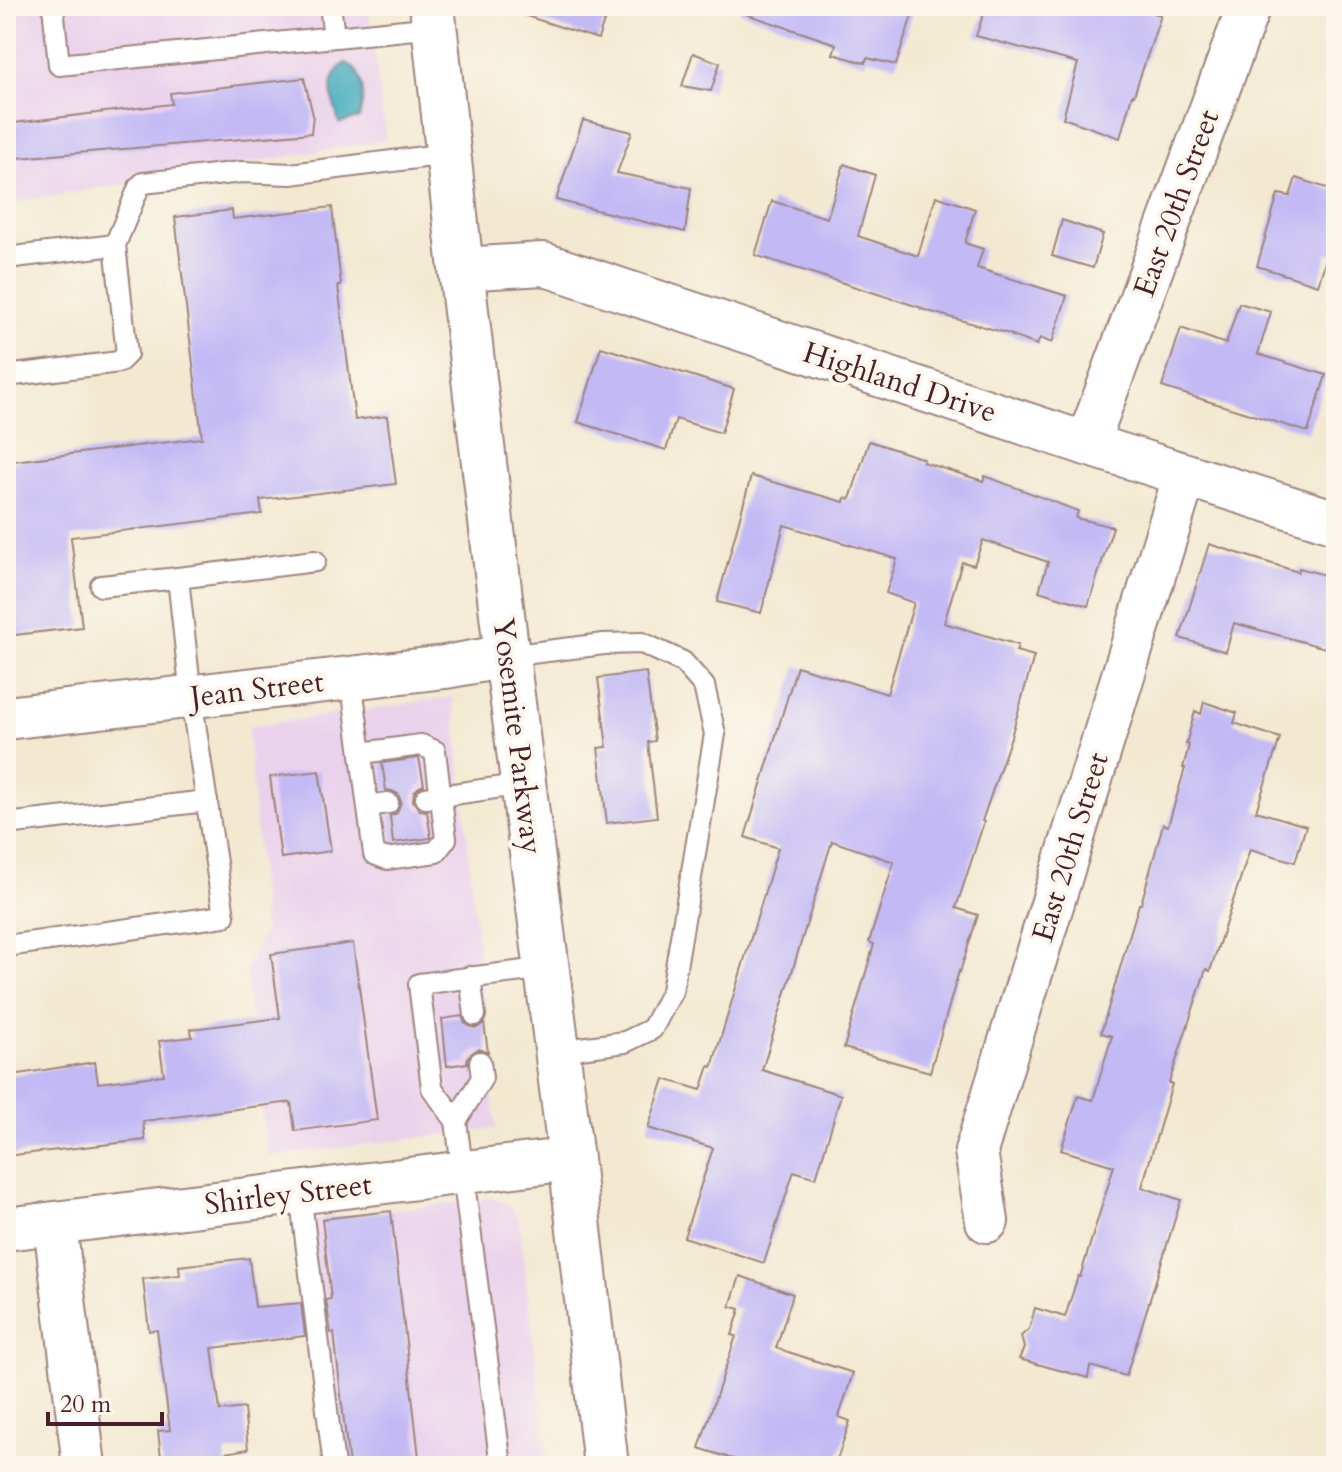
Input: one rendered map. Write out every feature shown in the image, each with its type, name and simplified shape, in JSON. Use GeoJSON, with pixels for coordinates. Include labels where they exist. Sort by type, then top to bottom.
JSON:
{"type":"FeatureCollection","features":[{"type":"Feature","properties":{"kind":"main road","name":"Yosemite Parkway"},"geometry":{"type":"LineString","coordinates":[[433,16],[447,154],[606,1466]]}},
{"type":"Feature","properties":{"kind":"street","name":"East 20th Street"},"geometry":{"type":"LineString","coordinates":[[1087,444],[1249,6]]}},
{"type":"Feature","properties":{"kind":"street","name":"Highland Drive"},"geometry":{"type":"LineString","coordinates":[[461,269],[543,264],[1087,444],[1336,522]]}},
{"type":"Feature","properties":{"kind":"street","name":"East 20th Street"},"geometry":{"type":"LineString","coordinates":[[987,1221],[976,1151],[1185,475]]}},
{"type":"Feature","properties":{"kind":"street","name":"Jean Street"},"geometry":{"type":"LineString","coordinates":[[6,718],[445,667],[507,656]]}},
{"type":"Feature","properties":{"kind":"street","name":"Shirley Street"},"geometry":{"type":"LineString","coordinates":[[6,1229],[571,1159]]}},
{"type":"Feature","properties":{"kind":"street"},"geometry":{"type":"LineString","coordinates":[[55,1224],[84,1466]]}},
{"type":"Feature","properties":{"kind":"lane"},"geometry":{"type":"LineString","coordinates":[[53,6],[59,65],[334,37],[433,16]]}},
{"type":"Feature","properties":{"kind":"lane"},"geometry":{"type":"LineString","coordinates":[[331,13],[334,37]]}},
{"type":"Feature","properties":{"kind":"lane"},"geometry":{"type":"LineString","coordinates":[[6,376],[124,359],[127,354],[115,245],[143,183],[242,172],[291,174],[447,154]]}},
{"type":"Feature","properties":{"kind":"lane"},"geometry":{"type":"LineString","coordinates":[[6,258],[115,245]]}},
{"type":"Feature","properties":{"kind":"lane"},"geometry":{"type":"LineString","coordinates":[[101,586],[315,561]]}},
{"type":"Feature","properties":{"kind":"lane"},"geometry":{"type":"LineString","coordinates":[[6,946],[224,916],[191,697],[178,578]]}},
{"type":"Feature","properties":{"kind":"lane"},"geometry":{"type":"LineString","coordinates":[[507,656],[604,644],[642,643],[683,662],[704,686],[715,734],[672,991],[652,1029],[625,1042],[558,1051]]}},
{"type":"Feature","properties":{"kind":"lane"},"geometry":{"type":"LineString","coordinates":[[351,678],[362,753],[378,805],[374,854],[387,859],[436,852],[446,839],[434,797],[435,751],[421,745],[362,753]]}},
{"type":"Feature","properties":{"kind":"lane"},"geometry":{"type":"LineString","coordinates":[[434,797],[524,784]]}},
{"type":"Feature","properties":{"kind":"lane"},"geometry":{"type":"LineString","coordinates":[[6,824],[207,801]]}},
{"type":"Feature","properties":{"kind":"lane"},"geometry":{"type":"LineString","coordinates":[[501,1466],[456,1121],[432,1088],[419,984],[547,968]]}},
{"type":"Feature","properties":{"kind":"lane"},"geometry":{"type":"LineString","coordinates":[[470,977],[475,1015]]}},
{"type":"Feature","properties":{"kind":"lane"},"geometry":{"type":"LineString","coordinates":[[456,1121],[482,1078],[480,1062]]}},
{"type":"Feature","properties":{"kind":"lane"},"geometry":{"type":"LineString","coordinates":[[300,1193],[334,1466]]}},
{"type":"Feature","properties":{"kind":"shaded area"},"geometry":{"type":"Polygon","coordinates":[[[6,6],[368,6],[386,140],[6,204],[6,6]]]}},
{"type":"Feature","properties":{"kind":"shaded area"},"geometry":{"type":"Polygon","coordinates":[[[453,697],[496,1128],[267,1157],[245,971],[264,931],[248,727],[453,697]]]}},
{"type":"Feature","properties":{"kind":"shaded area"},"geometry":{"type":"Polygon","coordinates":[[[493,1198],[509,1205],[519,1219],[548,1466],[330,1466],[303,1221],[493,1198]]]}},
{"type":"Feature","properties":{"kind":"water"},"geometry":{"type":"Polygon","coordinates":[[[345,63],[357,72],[360,79],[362,103],[359,118],[339,123],[331,83],[345,63]]]}},
{"type":"Feature","properties":{"kind":"building"},"geometry":{"type":"Polygon","coordinates":[[[515,6],[609,6],[598,39],[514,12],[515,6]]]}},
{"type":"Feature","properties":{"kind":"building"},"geometry":{"type":"Polygon","coordinates":[[[741,6],[915,6],[896,65],[867,58],[865,63],[833,54],[836,44],[740,12],[741,6]]]}},
{"type":"Feature","properties":{"kind":"building"},"geometry":{"type":"Polygon","coordinates":[[[986,6],[1127,6],[1161,15],[1120,138],[1063,118],[1078,63],[976,36],[986,6]]]}},
{"type":"Feature","properties":{"kind":"building"},"geometry":{"type":"Polygon","coordinates":[[[693,53],[720,63],[711,91],[682,86],[693,53]]]}},
{"type":"Feature","properties":{"kind":"building"},"geometry":{"type":"Polygon","coordinates":[[[304,78],[313,115],[311,133],[6,159],[6,124],[172,104],[170,93],[304,78]]]}},
{"type":"Feature","properties":{"kind":"building"},"geometry":{"type":"Polygon","coordinates":[[[583,120],[632,132],[617,173],[691,188],[685,232],[556,200],[583,120]]]}},
{"type":"Feature","properties":{"kind":"building"},"geometry":{"type":"Polygon","coordinates":[[[844,164],[875,175],[858,236],[918,256],[936,196],[975,209],[965,243],[983,249],[977,268],[1067,296],[1052,343],[1040,338],[1037,345],[755,255],[772,201],[827,218],[844,164]]]}},
{"type":"Feature","properties":{"kind":"building"},"geometry":{"type":"Polygon","coordinates":[[[1296,178],[1336,191],[1336,255],[1328,253],[1318,285],[1257,266],[1278,194],[1290,196],[1296,178]]]}},
{"type":"Feature","properties":{"kind":"building"},"geometry":{"type":"Polygon","coordinates":[[[332,207],[341,285],[338,286],[355,420],[387,416],[396,484],[260,500],[262,514],[71,537],[82,627],[6,636],[6,462],[202,438],[175,217],[232,210],[233,219],[332,207]]]}},
{"type":"Feature","properties":{"kind":"building"},"geometry":{"type":"Polygon","coordinates":[[[1062,220],[1103,234],[1093,268],[1052,256],[1062,220]]]}},
{"type":"Feature","properties":{"kind":"building"},"geometry":{"type":"Polygon","coordinates":[[[1239,303],[1271,312],[1258,354],[1326,375],[1308,432],[1162,387],[1181,328],[1226,344],[1239,303]]]}},
{"type":"Feature","properties":{"kind":"building"},"geometry":{"type":"Polygon","coordinates":[[[601,347],[734,389],[721,433],[676,419],[666,450],[578,422],[601,347]]]}},
{"type":"Feature","properties":{"kind":"building"},"geometry":{"type":"Polygon","coordinates":[[[869,441],[983,481],[985,476],[1078,511],[1076,518],[1113,527],[1088,606],[1039,591],[1048,562],[983,540],[974,565],[962,562],[944,623],[1018,645],[1016,651],[1034,656],[956,908],[978,915],[930,1072],[844,1048],[874,944],[869,942],[894,862],[832,841],[762,1070],[841,1095],[816,1178],[794,1171],[764,1263],[684,1237],[713,1148],[648,1128],[664,1079],[701,1090],[709,1066],[712,1067],[778,848],[745,837],[797,666],[887,694],[914,603],[886,593],[897,559],[784,525],[761,613],[717,602],[751,476],[844,502],[845,498],[850,499],[869,441]]]}},
{"type":"Feature","properties":{"kind":"building"},"geometry":{"type":"Polygon","coordinates":[[[1209,544],[1298,572],[1299,568],[1336,578],[1336,651],[1234,623],[1226,652],[1180,638],[1209,544]]]}},
{"type":"Feature","properties":{"kind":"building"},"geometry":{"type":"Polygon","coordinates":[[[646,672],[655,741],[648,742],[657,817],[607,823],[598,748],[607,747],[598,678],[646,672]]]}},
{"type":"Feature","properties":{"kind":"building"},"geometry":{"type":"Polygon","coordinates":[[[1204,702],[1237,713],[1234,723],[1280,738],[1256,811],[1306,826],[1295,862],[1250,849],[1169,1083],[1172,1084],[1142,1187],[1181,1200],[1126,1376],[1090,1366],[1088,1378],[1019,1359],[1024,1348],[1021,1336],[1029,1329],[1035,1308],[1065,1317],[1114,1166],[1061,1150],[1078,1096],[1093,1100],[1112,1036],[1101,1033],[1163,824],[1168,826],[1185,768],[1189,745],[1186,744],[1195,711],[1201,714],[1204,702]]]}},
{"type":"Feature","properties":{"kind":"building"},"geometry":{"type":"Polygon","coordinates":[[[419,758],[424,785],[414,792],[413,801],[420,810],[427,811],[431,838],[393,843],[390,816],[397,813],[401,802],[398,794],[386,790],[382,763],[419,758]]]}},
{"type":"Feature","properties":{"kind":"building"},"geometry":{"type":"Polygon","coordinates":[[[319,771],[331,851],[281,858],[270,777],[319,771]]]}},
{"type":"Feature","properties":{"kind":"building"},"geometry":{"type":"Polygon","coordinates":[[[353,943],[377,1120],[295,1131],[291,1102],[143,1121],[145,1140],[6,1156],[6,1076],[95,1062],[98,1083],[164,1075],[159,1041],[192,1037],[191,1029],[280,1018],[271,954],[353,943]]]}},
{"type":"Feature","properties":{"kind":"building"},"geometry":{"type":"Polygon","coordinates":[[[462,1016],[471,1027],[477,1028],[484,1023],[488,1052],[478,1049],[468,1056],[467,1063],[447,1066],[442,1019],[462,1016]]]}},
{"type":"Feature","properties":{"kind":"building"},"geometry":{"type":"Polygon","coordinates":[[[391,1211],[420,1466],[349,1466],[334,1333],[331,1333],[326,1300],[331,1299],[322,1219],[391,1211]]]}},
{"type":"Feature","properties":{"kind":"building"},"geometry":{"type":"Polygon","coordinates":[[[249,1258],[255,1307],[301,1303],[305,1336],[212,1348],[220,1411],[244,1408],[248,1449],[225,1453],[226,1466],[162,1466],[158,1431],[170,1430],[157,1330],[149,1331],[143,1279],[180,1275],[179,1266],[249,1258]]]}},
{"type":"Feature","properties":{"kind":"building"},"geometry":{"type":"Polygon","coordinates":[[[740,1276],[793,1294],[776,1348],[853,1373],[839,1417],[850,1421],[835,1466],[754,1466],[699,1448],[736,1336],[732,1335],[740,1309],[730,1306],[740,1276]]]}}]}
